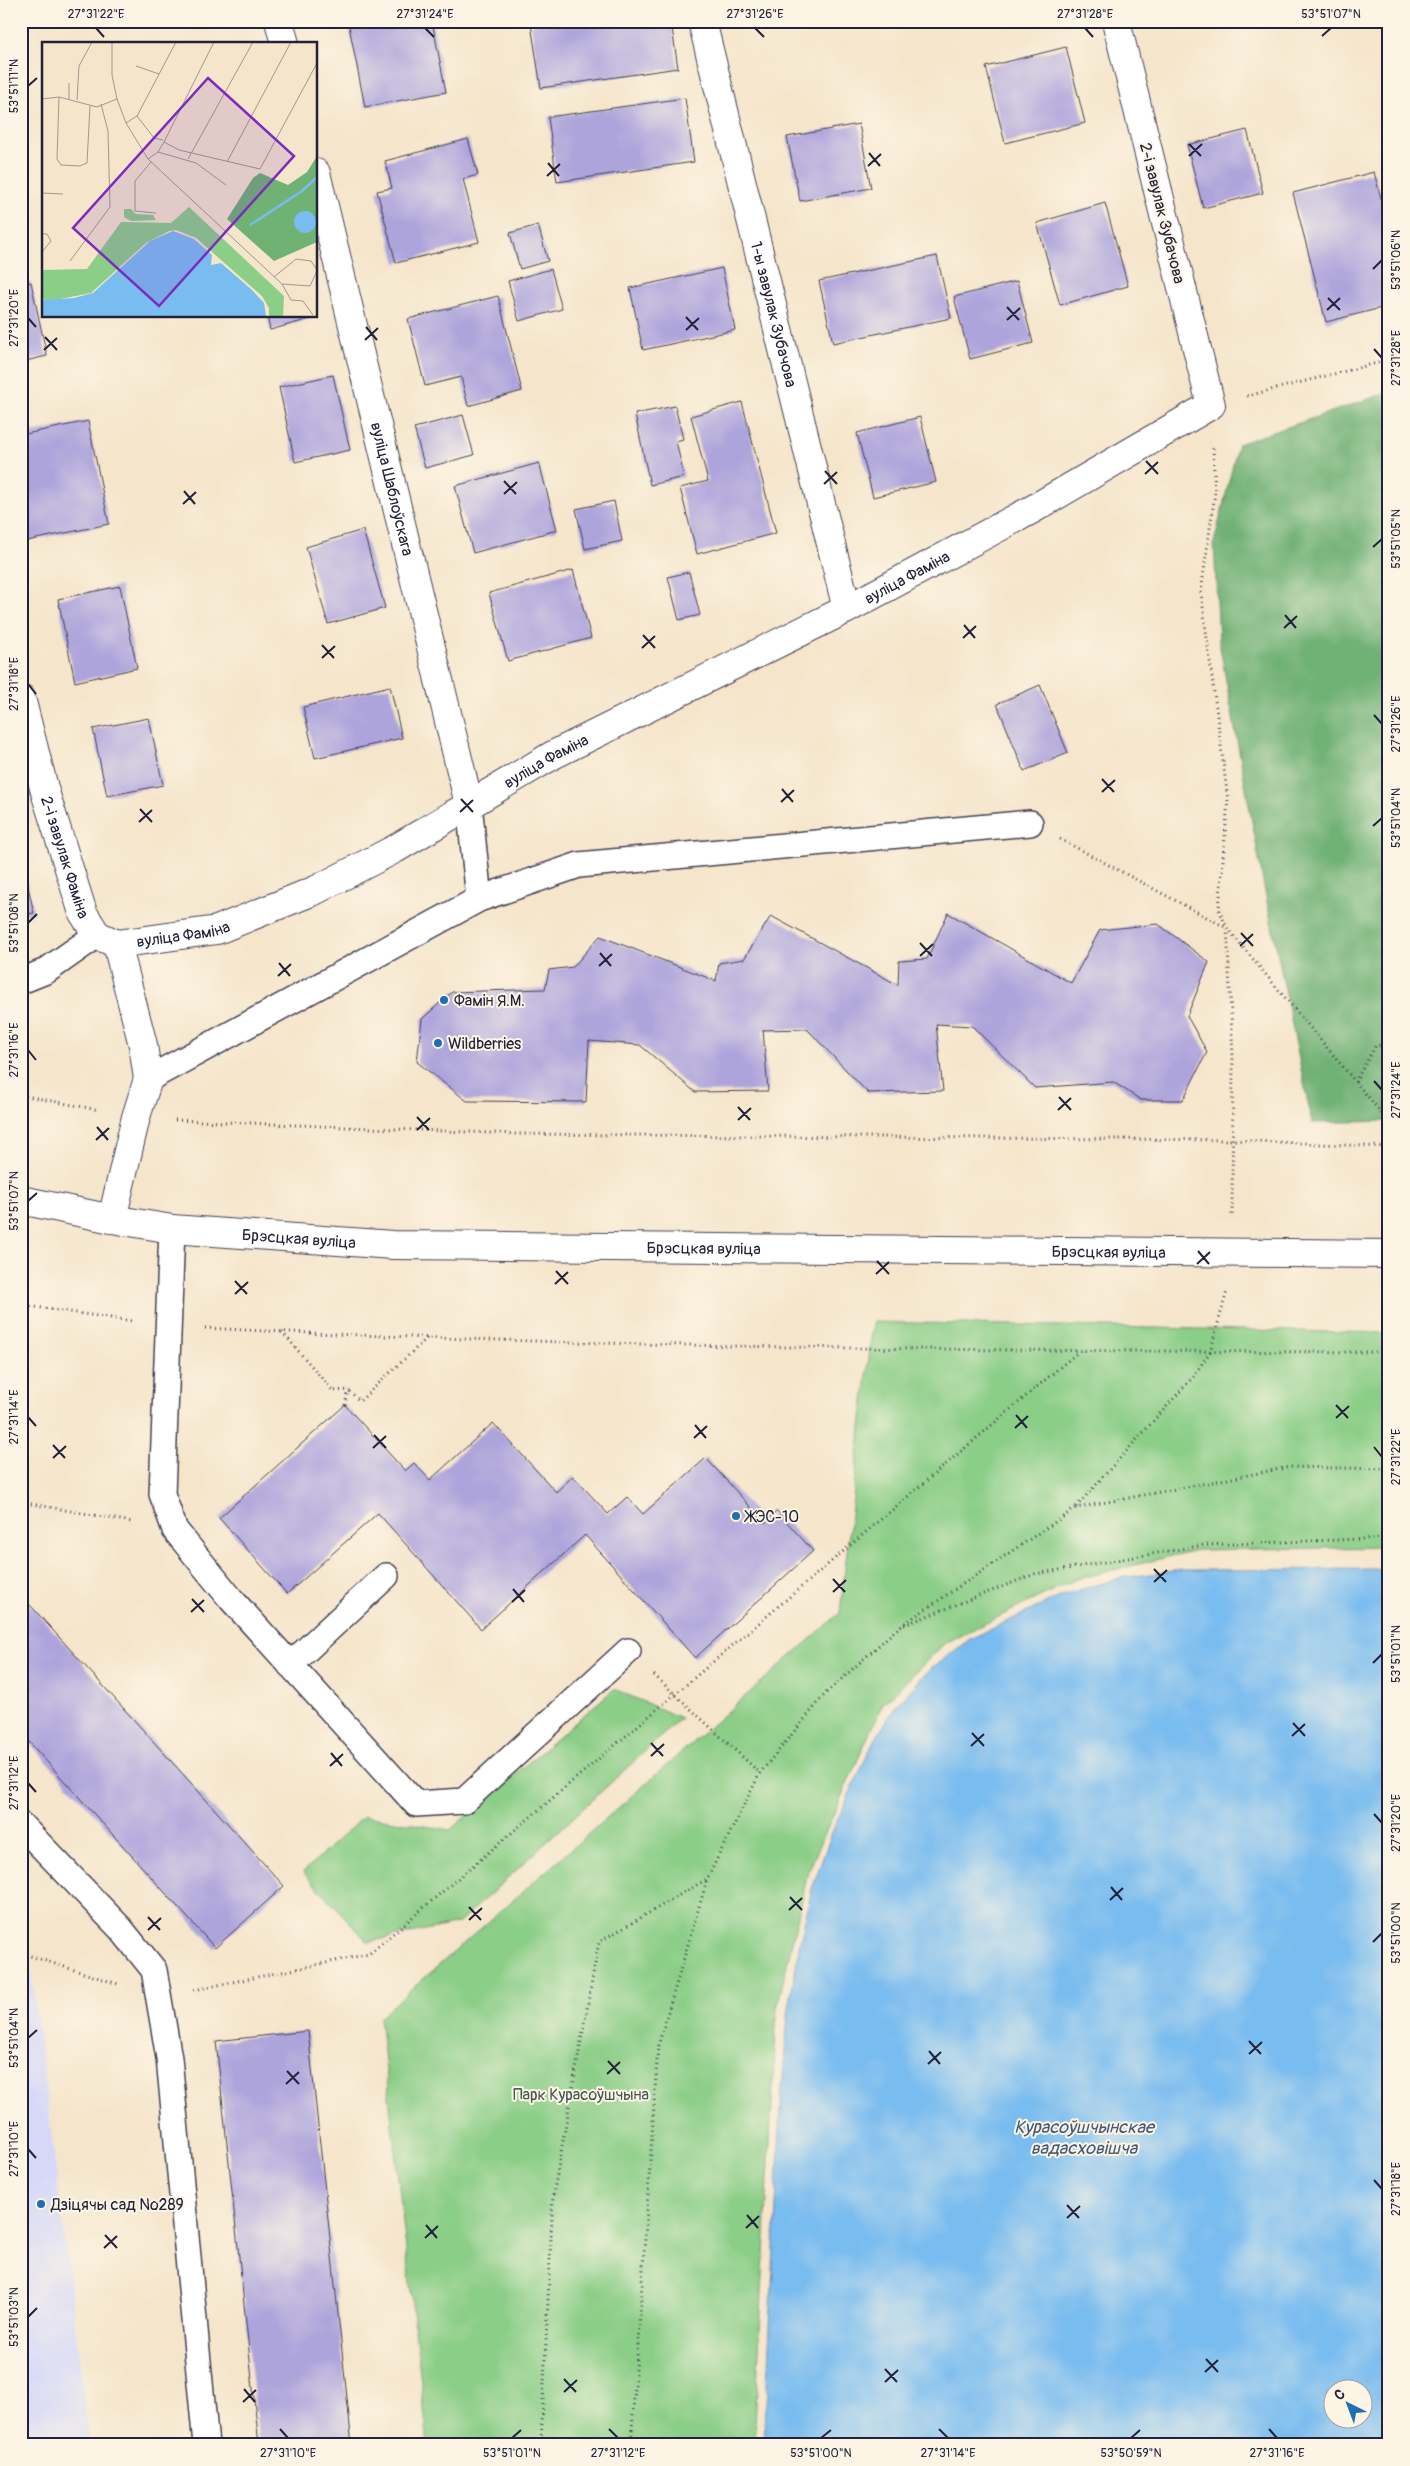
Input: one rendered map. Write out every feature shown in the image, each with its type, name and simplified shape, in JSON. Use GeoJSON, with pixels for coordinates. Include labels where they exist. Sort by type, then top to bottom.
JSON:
{"type":"FeatureCollection","features":[{"type":"Feature","properties":{"kind":"street"},"geometry":{"type":"LineString","coordinates":[[279,21],[284,42]]}},
{"type":"Feature","properties":{"kind":"street","name":"1-ы завулак Зубачова"},"geometry":{"type":"LineString","coordinates":[[702,21],[847,609]]}},
{"type":"Feature","properties":{"kind":"street","name":"2-і завулак Зубачова"},"geometry":{"type":"LineString","coordinates":[[1116,21],[1210,405]]}},
{"type":"Feature","properties":{"kind":"street","name":"вуліца Шаблоўскага"},"geometry":{"type":"LineString","coordinates":[[318,181],[469,804]]}},
{"type":"Feature","properties":{"kind":"street","name":"вуліца Фаміна"},"geometry":{"type":"LineString","coordinates":[[112,1219],[136,1117],[148,1079],[143,1045],[107,939],[217,930],[316,890],[395,849],[553,755],[847,609],[1033,509],[1210,405]]}},
{"type":"Feature","properties":{"kind":"street","name":"2-і завулак Фаміна"},"geometry":{"type":"LineString","coordinates":[[21,698],[45,792],[83,913],[107,939]]}},
{"type":"Feature","properties":{"kind":"street","name":"Брэсцкая вуліца"},"geometry":{"type":"LineString","coordinates":[[21,1200],[112,1219],[172,1228],[393,1245],[1389,1254]]}},
{"type":"Feature","properties":{"kind":"lane"},"geometry":{"type":"LineString","coordinates":[[469,804],[480,899]]}},
{"type":"Feature","properties":{"kind":"lane"},"geometry":{"type":"LineString","coordinates":[[148,1079],[480,899],[579,865],[1030,823]]}},
{"type":"Feature","properties":{"kind":"lane"},"geometry":{"type":"LineString","coordinates":[[21,982],[46,972],[107,939]]}},
{"type":"Feature","properties":{"kind":"lane"},"geometry":{"type":"LineString","coordinates":[[172,1228],[166,1326],[162,1494],[175,1530],[290,1665],[416,1804],[464,1801],[628,1651]]}},
{"type":"Feature","properties":{"kind":"lane"},"geometry":{"type":"LineString","coordinates":[[290,1665],[386,1576]]}},
{"type":"Feature","properties":{"kind":"lane"},"geometry":{"type":"LineString","coordinates":[[21,1825],[121,1929],[154,1970],[169,2058],[206,2445]]}},
{"type":"Feature","properties":{"kind":"path"},"geometry":{"type":"LineString","coordinates":[[1389,360],[1210,405],[1216,492],[1201,592],[1228,800],[1219,909],[1227,928],[1389,1122]]}},
{"type":"Feature","properties":{"kind":"path"},"geometry":{"type":"LineString","coordinates":[[1030,823],[1227,928]]}},
{"type":"Feature","properties":{"kind":"path"},"geometry":{"type":"LineString","coordinates":[[631,2445],[658,2046],[707,1879],[760,1773],[826,1693],[899,1627],[1076,1508],[1193,1378],[1210,1352],[1226,1296],[1233,1254],[1231,1140],[1234,1104],[1227,928]]}},
{"type":"Feature","properties":{"kind":"path"},"geometry":{"type":"LineString","coordinates":[[1355,1082],[1376,1045],[1389,1046]]}},
{"type":"Feature","properties":{"kind":"path"},"geometry":{"type":"LineString","coordinates":[[21,1095],[136,1117],[517,1134],[1231,1140],[1389,1147]]}},
{"type":"Feature","properties":{"kind":"path"},"geometry":{"type":"LineString","coordinates":[[21,1305],[166,1326],[427,1338],[787,1347],[1078,1351],[1389,1352]]}},
{"type":"Feature","properties":{"kind":"path"},"geometry":{"type":"LineString","coordinates":[[282,1331],[333,1391],[348,1390],[360,1401],[427,1338]]}},
{"type":"Feature","properties":{"kind":"path"},"geometry":{"type":"LineString","coordinates":[[21,1953],[158,1997],[369,1954],[1078,1351]]}},
{"type":"Feature","properties":{"kind":"path"},"geometry":{"type":"LineString","coordinates":[[345,1405],[348,1390]]}},
{"type":"Feature","properties":{"kind":"path"},"geometry":{"type":"LineString","coordinates":[[1076,1508],[1290,1467],[1389,1470]]}},
{"type":"Feature","properties":{"kind":"path"},"geometry":{"type":"LineString","coordinates":[[21,1502],[175,1530]]}},
{"type":"Feature","properties":{"kind":"path"},"geometry":{"type":"LineString","coordinates":[[899,1627],[1035,1574],[1204,1545],[1389,1538]]}},
{"type":"Feature","properties":{"kind":"path"},"geometry":{"type":"LineString","coordinates":[[628,1651],[760,1773]]}},
{"type":"Feature","properties":{"kind":"path"},"geometry":{"type":"LineString","coordinates":[[541,2445],[553,2196],[598,1942],[707,1879]]}},
{"type":"Feature","properties":{"kind":"shaded area","name":"Дзіцячы сад №289"},"geometry":{"type":"Polygon","coordinates":[[[21,1960],[30,1962],[90,2445],[21,2445],[21,1960]]]}},
{"type":"Feature","properties":{"kind":"green space"},"geometry":{"type":"Polygon","coordinates":[[[1389,392],[1389,1121],[1312,1123],[1264,887],[1219,642],[1214,543],[1238,444],[1389,392]]]}},
{"type":"Feature","properties":{"kind":"green space","name":"Парк Курасоўшчына"},"geometry":{"type":"Polygon","coordinates":[[[873,1322],[1389,1333],[1389,1547],[1197,1550],[1076,1579],[945,1643],[882,1705],[808,1872],[777,2008],[754,2445],[428,2445],[380,2017],[840,1613],[873,1322]]]}},
{"type":"Feature","properties":{"kind":"green space"},"geometry":{"type":"Polygon","coordinates":[[[614,1689],[681,1718],[459,1923],[368,1942],[303,1872],[364,1816],[450,1830],[614,1689]]]}},
{"type":"Feature","properties":{"kind":"water","name":"Курасоўшчынскае вадасховішча"},"geometry":{"type":"Polygon","coordinates":[[[1389,1569],[1389,2445],[764,2445],[782,2088],[788,2015],[799,1947],[812,1889],[832,1832],[873,1743],[896,1706],[928,1671],[970,1639],[1066,1594],[1120,1578],[1181,1570],[1389,1569]]]}},
{"type":"Feature","properties":{"kind":"building"},"geometry":{"type":"Polygon","coordinates":[[[372,21],[432,21],[446,92],[365,107],[349,26],[372,21]]]}},
{"type":"Feature","properties":{"kind":"building"},"geometry":{"type":"Polygon","coordinates":[[[552,21],[671,21],[678,68],[541,88],[531,24],[552,21]]]}},
{"type":"Feature","properties":{"kind":"building"},"geometry":{"type":"Polygon","coordinates":[[[1230,21],[1251,21],[1251,22],[1232,28],[1230,21]]]}},
{"type":"Feature","properties":{"kind":"building"},"geometry":{"type":"Polygon","coordinates":[[[1066,47],[1085,123],[1005,143],[986,67],[1066,47]]]}},
{"type":"Feature","properties":{"kind":"building"},"geometry":{"type":"Polygon","coordinates":[[[685,98],[694,162],[557,182],[548,117],[685,98]]]}},
{"type":"Feature","properties":{"kind":"building"},"geometry":{"type":"Polygon","coordinates":[[[859,124],[871,188],[800,201],[787,137],[859,124]]]}},
{"type":"Feature","properties":{"kind":"building"},"geometry":{"type":"Polygon","coordinates":[[[1247,130],[1263,193],[1203,208],[1187,145],[1247,130]]]}},
{"type":"Feature","properties":{"kind":"building"},"geometry":{"type":"Polygon","coordinates":[[[468,139],[478,175],[463,179],[479,242],[396,263],[377,191],[392,188],[385,161],[468,139]]]}},
{"type":"Feature","properties":{"kind":"building"},"geometry":{"type":"Polygon","coordinates":[[[21,167],[25,180],[21,181],[21,167]]]}},
{"type":"Feature","properties":{"kind":"building"},"geometry":{"type":"Polygon","coordinates":[[[1374,172],[1382,202],[1389,200],[1389,306],[1326,322],[1293,193],[1374,172]]]}},
{"type":"Feature","properties":{"kind":"building"},"geometry":{"type":"Polygon","coordinates":[[[1105,203],[1128,286],[1060,305],[1037,223],[1105,203]]]}},
{"type":"Feature","properties":{"kind":"building"},"geometry":{"type":"Polygon","coordinates":[[[538,225],[548,261],[520,269],[510,233],[538,225]]]}},
{"type":"Feature","properties":{"kind":"building"},"geometry":{"type":"Polygon","coordinates":[[[937,256],[951,318],[833,343],[819,281],[937,256]]]}},
{"type":"Feature","properties":{"kind":"building"},"geometry":{"type":"Polygon","coordinates":[[[722,268],[735,330],[643,350],[630,288],[722,268]]]}},
{"type":"Feature","properties":{"kind":"building"},"geometry":{"type":"Polygon","coordinates":[[[551,269],[562,309],[519,321],[508,281],[551,269]]]}},
{"type":"Feature","properties":{"kind":"building"},"geometry":{"type":"Polygon","coordinates":[[[1017,281],[1033,343],[970,359],[954,297],[1017,281]]]}},
{"type":"Feature","properties":{"kind":"building"},"geometry":{"type":"Polygon","coordinates":[[[31,282],[47,356],[21,362],[21,284],[31,282]]]}},
{"type":"Feature","properties":{"kind":"building"},"geometry":{"type":"Polygon","coordinates":[[[498,296],[522,391],[468,406],[461,377],[425,386],[408,319],[498,296]]]}},
{"type":"Feature","properties":{"kind":"building"},"geometry":{"type":"Polygon","coordinates":[[[267,318],[313,318],[270,330],[267,318]]]}},
{"type":"Feature","properties":{"kind":"building"},"geometry":{"type":"Polygon","coordinates":[[[333,375],[350,450],[295,462],[279,387],[333,375]]]}},
{"type":"Feature","properties":{"kind":"building"},"geometry":{"type":"Polygon","coordinates":[[[742,402],[776,533],[697,554],[680,488],[708,481],[691,416],[742,402]]]}},
{"type":"Feature","properties":{"kind":"building"},"geometry":{"type":"Polygon","coordinates":[[[675,406],[683,439],[676,441],[684,477],[650,485],[635,414],[675,406]]]}},
{"type":"Feature","properties":{"kind":"building"},"geometry":{"type":"Polygon","coordinates":[[[463,415],[474,455],[425,468],[414,428],[463,415]]]}},
{"type":"Feature","properties":{"kind":"building"},"geometry":{"type":"Polygon","coordinates":[[[920,417],[936,482],[873,497],[857,433],[920,417]]]}},
{"type":"Feature","properties":{"kind":"building"},"geometry":{"type":"Polygon","coordinates":[[[88,421],[109,524],[27,541],[21,514],[21,435],[88,421]]]}},
{"type":"Feature","properties":{"kind":"building"},"geometry":{"type":"Polygon","coordinates":[[[539,463],[557,530],[473,553],[455,486],[539,463]]]}},
{"type":"Feature","properties":{"kind":"building"},"geometry":{"type":"Polygon","coordinates":[[[614,501],[622,541],[585,549],[576,509],[614,501]]]}},
{"type":"Feature","properties":{"kind":"building"},"geometry":{"type":"Polygon","coordinates":[[[363,530],[385,608],[328,624],[306,547],[363,530]]]}},
{"type":"Feature","properties":{"kind":"building"},"geometry":{"type":"Polygon","coordinates":[[[573,570],[591,638],[508,661],[489,593],[573,570]]]}},
{"type":"Feature","properties":{"kind":"building"},"geometry":{"type":"Polygon","coordinates":[[[689,572],[700,615],[679,620],[668,577],[689,572]]]}},
{"type":"Feature","properties":{"kind":"building"},"geometry":{"type":"Polygon","coordinates":[[[120,586],[137,668],[75,682],[58,599],[120,586]]]}},
{"type":"Feature","properties":{"kind":"building"},"geometry":{"type":"Polygon","coordinates":[[[1040,685],[1068,753],[1024,771],[997,704],[1040,685]]]}},
{"type":"Feature","properties":{"kind":"building"},"geometry":{"type":"Polygon","coordinates":[[[390,686],[402,738],[315,758],[303,707],[390,686]]]}},
{"type":"Feature","properties":{"kind":"building"},"geometry":{"type":"Polygon","coordinates":[[[149,718],[163,785],[107,796],[93,729],[149,718]]]}},
{"type":"Feature","properties":{"kind":"building"},"geometry":{"type":"Polygon","coordinates":[[[21,856],[34,913],[21,915],[21,856]]]}},
{"type":"Feature","properties":{"kind":"building"},"geometry":{"type":"Polygon","coordinates":[[[948,913],[1071,983],[1100,930],[1158,924],[1209,962],[1187,1016],[1207,1052],[1183,1100],[1141,1100],[1113,1082],[1035,1088],[972,1026],[936,1024],[943,1091],[868,1093],[807,1029],[763,1030],[768,1091],[695,1092],[640,1045],[589,1041],[586,1102],[467,1101],[417,1062],[422,1019],[452,992],[545,989],[549,970],[573,967],[600,936],[716,981],[719,963],[744,959],[771,916],[898,985],[899,961],[927,959],[948,913]]]}},
{"type":"Feature","properties":{"kind":"building"},"geometry":{"type":"Polygon","coordinates":[[[345,1405],[405,1471],[414,1463],[430,1480],[493,1423],[556,1492],[573,1476],[608,1514],[627,1497],[643,1514],[706,1458],[765,1523],[777,1511],[813,1551],[695,1658],[585,1535],[481,1629],[378,1513],[287,1594],[219,1518],[345,1405]]]}},
{"type":"Feature","properties":{"kind":"building"},"geometry":{"type":"Polygon","coordinates":[[[21,1595],[284,1886],[215,1948],[21,1733],[21,1595]]]}},
{"type":"Feature","properties":{"kind":"building"},"geometry":{"type":"Polygon","coordinates":[[[308,2031],[352,2445],[259,2445],[216,2041],[308,2031]]]}},
{"type":"Feature","properties":{"kind":"place","name":"Фамін Я.М."},"geometry":{"type":"Point","coordinates":[444,1000]}},
{"type":"Feature","properties":{"kind":"place","name":"Wildberries"},"geometry":{"type":"Point","coordinates":[438,1043]}},
{"type":"Feature","properties":{"kind":"place","name":"ЖЭС-10"},"geometry":{"type":"Point","coordinates":[736,1516]}},
{"type":"Feature","properties":{"kind":"place","name":"Дзіцячы сад №289"},"geometry":{"type":"Point","coordinates":[41,2204]}}]}
